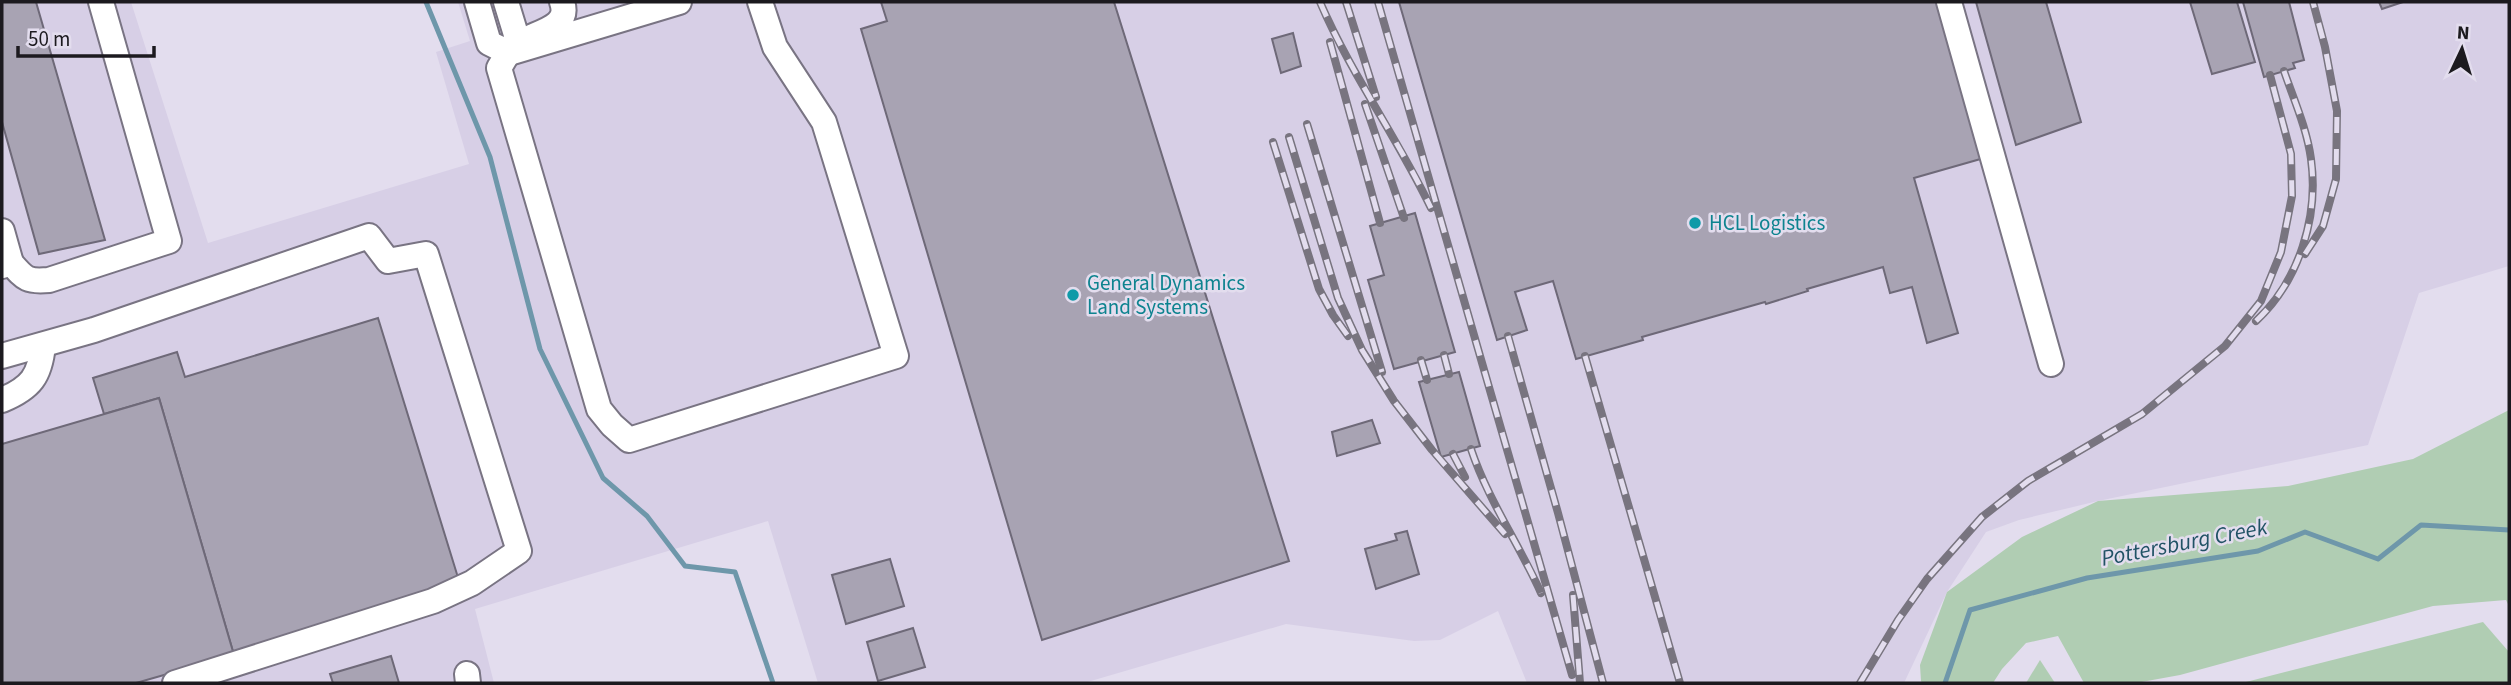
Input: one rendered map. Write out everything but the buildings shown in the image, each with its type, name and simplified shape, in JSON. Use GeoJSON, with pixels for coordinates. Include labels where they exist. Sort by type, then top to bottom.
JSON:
{"type":"FeatureCollection","features":[{"type":"Feature","properties":{"kind":"lane"},"geometry":{"type":"LineString","coordinates":[[2,232],[6,264],[24,278],[36,281],[49,280],[169,241],[101,2]]}},
{"type":"Feature","properties":{"kind":"lane"},"geometry":{"type":"LineString","coordinates":[[477,2],[489,43],[513,45],[679,2]]}},
{"type":"Feature","properties":{"kind":"lane"},"geometry":{"type":"LineString","coordinates":[[506,2],[513,45]]}},
{"type":"Feature","properties":{"kind":"lane"},"geometry":{"type":"LineString","coordinates":[[562,2],[564,16],[554,28],[513,45],[499,68],[599,409],[629,440],[895,356],[824,122],[775,47],[760,2]]}},
{"type":"Feature","properties":{"kind":"lane"},"geometry":{"type":"LineString","coordinates":[[1950,2],[2051,364]]}},
{"type":"Feature","properties":{"kind":"lane"},"geometry":{"type":"LineString","coordinates":[[2,356],[107,326],[369,236],[388,261],[426,254],[519,551],[472,583],[433,601],[174,683]]}},
{"type":"Feature","properties":{"kind":"lane"},"geometry":{"type":"LineString","coordinates":[[2,400],[28,387],[41,367],[43,345]]}},
{"type":"Feature","properties":{"kind":"shaded area"},"geometry":{"type":"Polygon","coordinates":[[[2,2],[131,2],[208,243],[469,164],[436,52],[470,41],[458,2],[2509,2],[2509,266],[2419,293],[2368,445],[2098,501],[2019,520],[1986,532],[1947,592],[1904,683],[1527,683],[1498,611],[1440,640],[1414,641],[1286,624],[1084,683],[818,683],[768,521],[475,609],[494,683],[2,683],[2,2]]]}},
{"type":"Feature","properties":{"kind":"green space"},"geometry":{"type":"Polygon","coordinates":[[[2509,410],[2509,606],[2506,600],[2433,606],[2180,675],[2136,683],[2084,683],[2058,636],[2026,643],[1993,683],[1921,681],[1920,665],[1947,592],[2022,537],[2098,501],[2288,486],[2413,459],[2509,410]]]}},
{"type":"Feature","properties":{"kind":"green space"},"geometry":{"type":"Polygon","coordinates":[[[2483,622],[2509,652],[2509,683],[2242,683],[2483,622]]]}},
{"type":"Feature","properties":{"kind":"green space"},"geometry":{"type":"Polygon","coordinates":[[[2040,660],[2055,683],[2026,683],[2040,660]]]}},
{"type":"Feature","properties":{"kind":"waterway"},"geometry":{"type":"LineString","coordinates":[[426,2],[490,157],[540,349],[603,478],[647,516],[685,566],[735,572],[773,683]]}},
{"type":"Feature","properties":{"kind":"waterway","name":"Pottersburg Creek"},"geometry":{"type":"LineString","coordinates":[[1945,683],[1970,610],[2087,578],[2258,551],[2305,532],[2378,559],[2421,525],[2509,530]]}},
{"type":"Feature","properties":{"kind":"railway"},"geometry":{"type":"LineString","coordinates":[[1320,2],[1346,55],[1431,208]]}},
{"type":"Feature","properties":{"kind":"railway"},"geometry":{"type":"LineString","coordinates":[[1346,2],[1376,97]]}},
{"type":"Feature","properties":{"kind":"railway"},"geometry":{"type":"LineString","coordinates":[[1378,2],[1572,675]]}},
{"type":"Feature","properties":{"kind":"railway"},"geometry":{"type":"LineString","coordinates":[[2305,254],[2323,226],[2336,179],[2337,111],[2313,2]]}},
{"type":"Feature","properties":{"kind":"railway"},"geometry":{"type":"LineString","coordinates":[[1330,42],[1380,223]]}},
{"type":"Feature","properties":{"kind":"railway"},"geometry":{"type":"LineString","coordinates":[[2256,321],[2284,287],[2294,267],[2303,247],[2312,203],[2313,181],[2309,148],[2284,71]]}},
{"type":"Feature","properties":{"kind":"railway"},"geometry":{"type":"LineString","coordinates":[[1860,683],[1898,620],[1927,579],[1982,517],[2028,481],[2142,414],[2225,346],[2261,301],[2281,252],[2292,196],[2291,154],[2270,75]]}},
{"type":"Feature","properties":{"kind":"railway"},"geometry":{"type":"LineString","coordinates":[[1365,104],[1404,218]]}},
{"type":"Feature","properties":{"kind":"railway"},"geometry":{"type":"LineString","coordinates":[[1307,124],[1382,372]]}},
{"type":"Feature","properties":{"kind":"railway"},"geometry":{"type":"LineString","coordinates":[[1289,137],[1338,298],[1362,350],[1394,401],[1432,450],[1505,534]]}},
{"type":"Feature","properties":{"kind":"railway"},"geometry":{"type":"LineString","coordinates":[[1273,142],[1319,289],[1348,336]]}},
{"type":"Feature","properties":{"kind":"railway"},"geometry":{"type":"LineString","coordinates":[[1508,336],[1603,683]]}},
{"type":"Feature","properties":{"kind":"railway"},"geometry":{"type":"LineString","coordinates":[[1444,355],[1449,374]]}},
{"type":"Feature","properties":{"kind":"railway"},"geometry":{"type":"LineString","coordinates":[[1585,356],[1680,683]]}},
{"type":"Feature","properties":{"kind":"railway"},"geometry":{"type":"LineString","coordinates":[[1421,360],[1427,380]]}},
{"type":"Feature","properties":{"kind":"railway"},"geometry":{"type":"LineString","coordinates":[[1471,449],[1486,486],[1541,593]]}},
{"type":"Feature","properties":{"kind":"railway"},"geometry":{"type":"LineString","coordinates":[[1453,454],[1465,477]]}},
{"type":"Feature","properties":{"kind":"railway"},"geometry":{"type":"LineString","coordinates":[[1573,595],[1580,683]]}},
{"type":"Feature","properties":{"kind":"place","name":"HCL Logistics"},"geometry":{"type":"Point","coordinates":[1695,223]}},
{"type":"Feature","properties":{"kind":"place","name":"General Dynamics Land Systems"},"geometry":{"type":"Point","coordinates":[1073,295]}}]}
